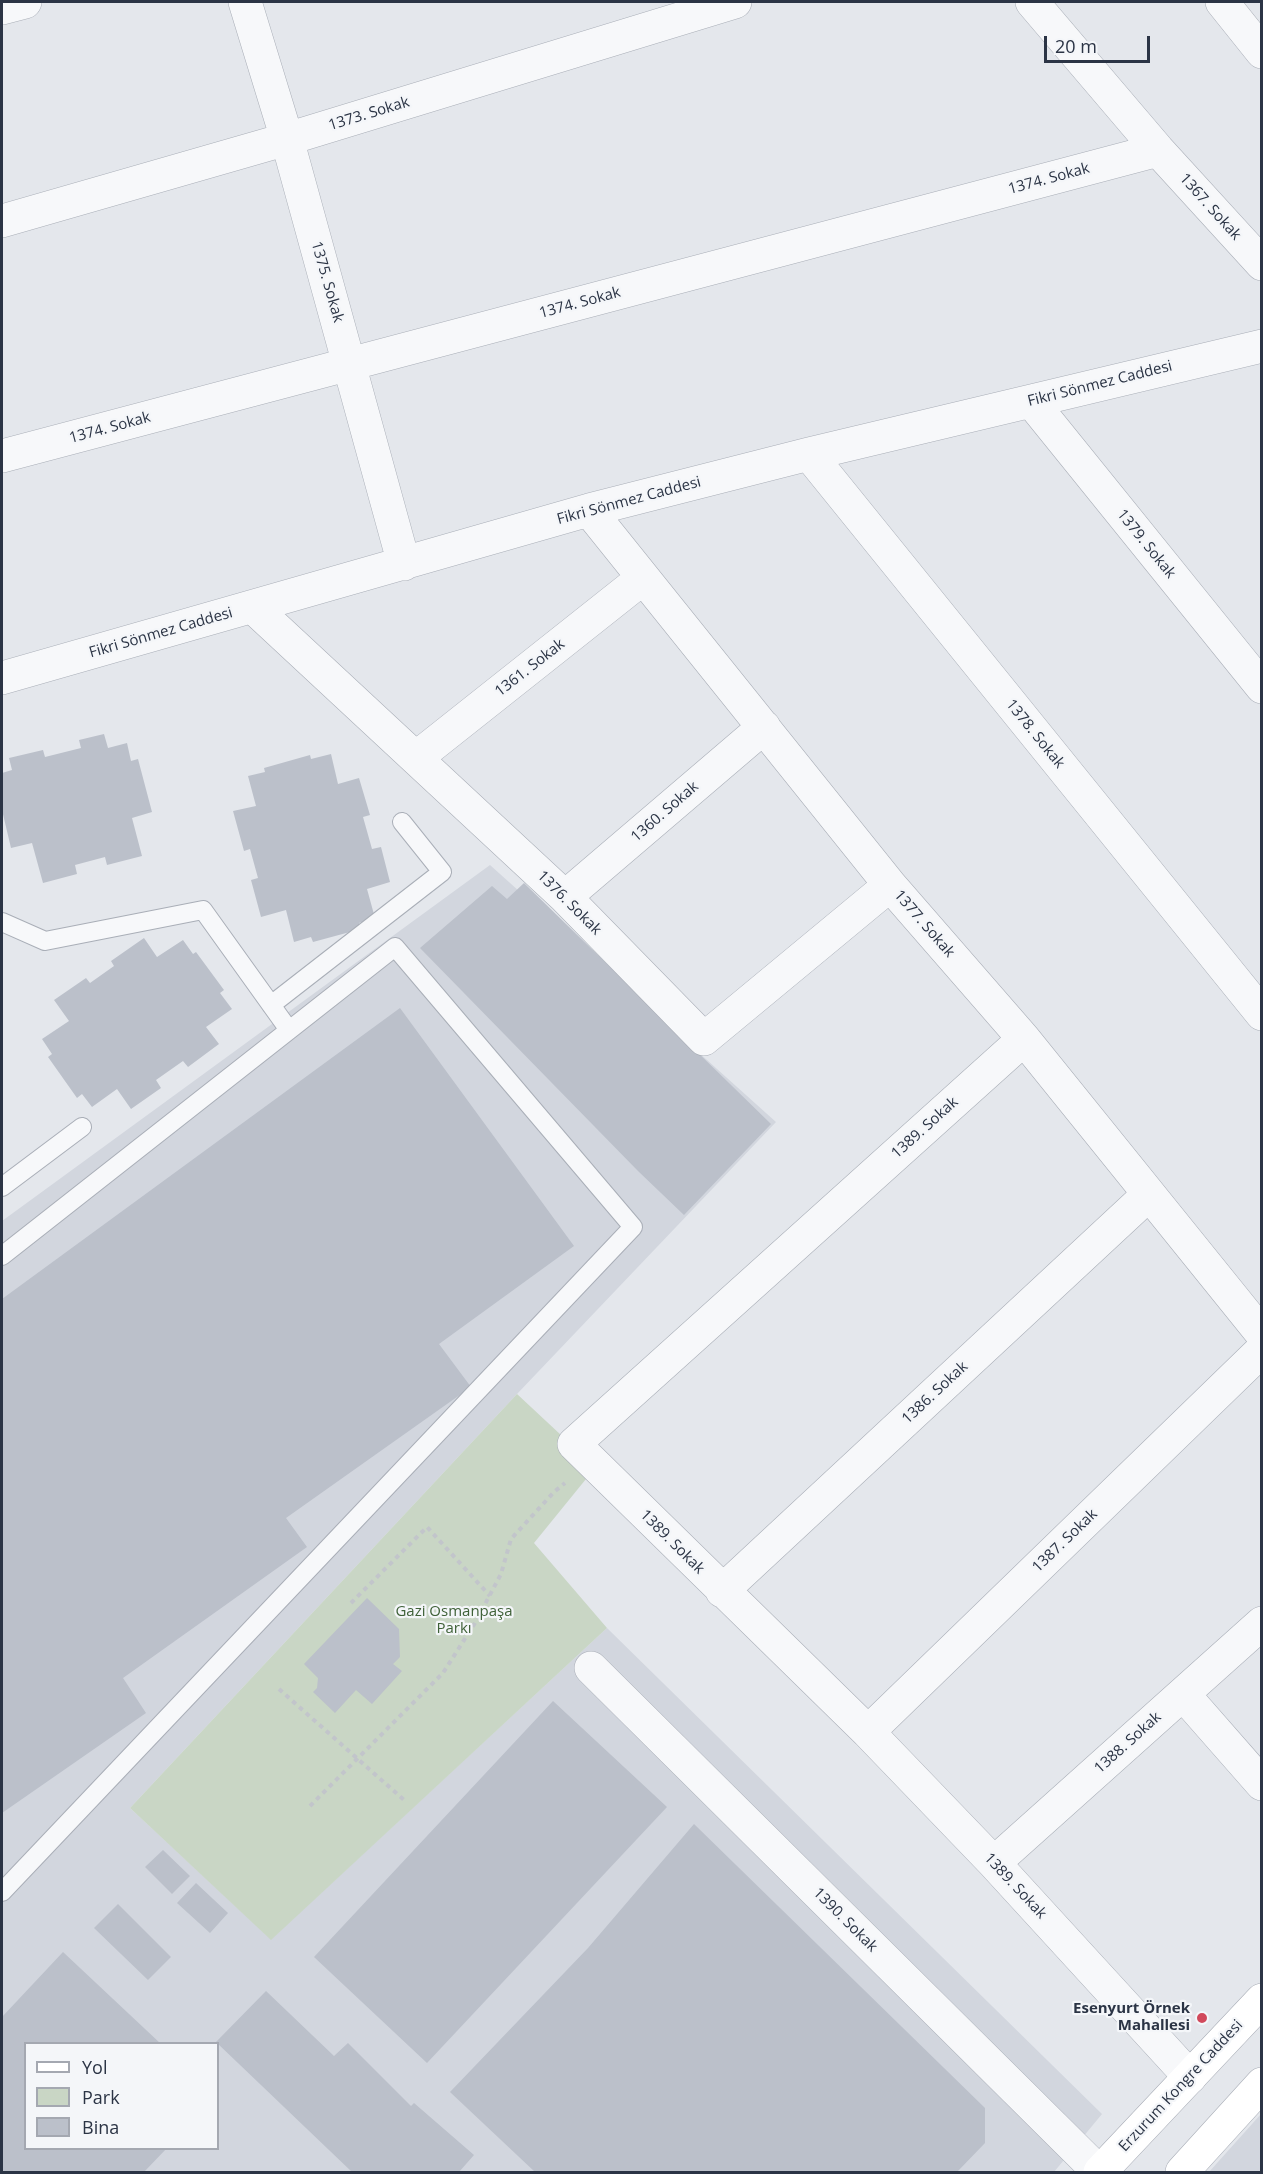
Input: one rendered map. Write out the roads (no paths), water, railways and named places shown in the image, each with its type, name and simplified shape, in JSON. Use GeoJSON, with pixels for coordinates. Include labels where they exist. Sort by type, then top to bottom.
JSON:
{"type":"FeatureCollection","features":[{"type":"Feature","properties":{"kind":"main road","name":"Erzurum Kongre Caddesi"},"geometry":{"type":"LineString","coordinates":[[1099,2172],[1262,2000]]}},
{"type":"Feature","properties":{"kind":"main road"},"geometry":{"type":"LineString","coordinates":[[1182,2172],[1262,2084]]}},
{"type":"Feature","properties":{"kind":"street"},"geometry":{"type":"LineString","coordinates":[[2,8],[25,2]]}},
{"type":"Feature","properties":{"kind":"street","name":"1375. Sokak"},"geometry":{"type":"LineString","coordinates":[[245,2],[287,139],[404,564]]}},
{"type":"Feature","properties":{"kind":"street","name":"1373. Sokak"},"geometry":{"type":"LineString","coordinates":[[2,221],[287,139],[735,2]]}},
{"type":"Feature","properties":{"kind":"street","name":"1367. Sokak"},"geometry":{"type":"LineString","coordinates":[[1032,2],[1158,150],[1262,264]]}},
{"type":"Feature","properties":{"kind":"street"},"geometry":{"type":"LineString","coordinates":[[1222,2],[1262,52]]}},
{"type":"Feature","properties":{"kind":"street","name":"1374. Sokak"},"geometry":{"type":"LineString","coordinates":[[2,456],[1158,150]]}},
{"type":"Feature","properties":{"kind":"street","name":"Fikri Sönmez Caddesi"},"geometry":{"type":"LineString","coordinates":[[2,678],[589,510],[1031,400],[1256,355]]}},
{"type":"Feature","properties":{"kind":"street","name":"1379. Sokak"},"geometry":{"type":"LineString","coordinates":[[1031,400],[1262,687]]}},
{"type":"Feature","properties":{"kind":"street","name":"1378. Sokak"},"geometry":{"type":"LineString","coordinates":[[809,454],[1262,1014]]}},
{"type":"Feature","properties":{"kind":"street","name":"1377. Sokak"},"geometry":{"type":"LineString","coordinates":[[589,510],[890,885],[1024,1039],[1262,1334]]}},
{"type":"Feature","properties":{"kind":"street","name":"1361. Sokak"},"geometry":{"type":"LineString","coordinates":[[416,758],[644,578]]}},
{"type":"Feature","properties":{"kind":"street","name":"1376. Sokak"},"geometry":{"type":"LineString","coordinates":[[253,608],[565,897],[704,1039],[890,885]]}},
{"type":"Feature","properties":{"kind":"street","name":"1360. Sokak"},"geometry":{"type":"LineString","coordinates":[[565,897],[764,728]]}},
{"type":"Feature","properties":{"kind":"street","name":"1389. Sokak"},"geometry":{"type":"LineString","coordinates":[[1024,1039],[574,1444],[868,1732],[994,1863],[1190,2077]]}},
{"type":"Feature","properties":{"kind":"street","name":"1386. Sokak"},"geometry":{"type":"LineString","coordinates":[[722,1591],[1148,1195]]}},
{"type":"Feature","properties":{"kind":"street","name":"1387. Sokak"},"geometry":{"type":"LineString","coordinates":[[868,1732],[1262,1350]]}},
{"type":"Feature","properties":{"kind":"street","name":"1388. Sokak"},"geometry":{"type":"LineString","coordinates":[[994,1863],[1262,1623]]}},
{"type":"Feature","properties":{"kind":"street","name":"1390. Sokak"},"geometry":{"type":"LineString","coordinates":[[591,1668],[1099,2172]]}},
{"type":"Feature","properties":{"kind":"street"},"geometry":{"type":"LineString","coordinates":[[1183,1694],[1262,1784]]}},
{"type":"Feature","properties":{"kind":"lane"},"geometry":{"type":"LineString","coordinates":[[271,1005],[442,872],[402,822]]}},
{"type":"Feature","properties":{"kind":"lane"},"geometry":{"type":"LineString","coordinates":[[2,922],[45,941],[203,910],[289,1030]]}},
{"type":"Feature","properties":{"kind":"lane"},"geometry":{"type":"LineString","coordinates":[[2,1256],[395,947],[633,1227],[2,1892]]}},
{"type":"Feature","properties":{"kind":"lane"},"geometry":{"type":"LineString","coordinates":[[2,1187],[82,1127]]}},
{"type":"Feature","properties":{"kind":"place","name":"Esenyurt Örnek Mahallesi"},"geometry":{"type":"Point","coordinates":[1202,2018]}},
{"type":"Feature","properties":{"kind":"park label","name":"Gazi Osmanpaşa Parkı"},"geometry":{"type":"Point","coordinates":[454,1620]}}]}
